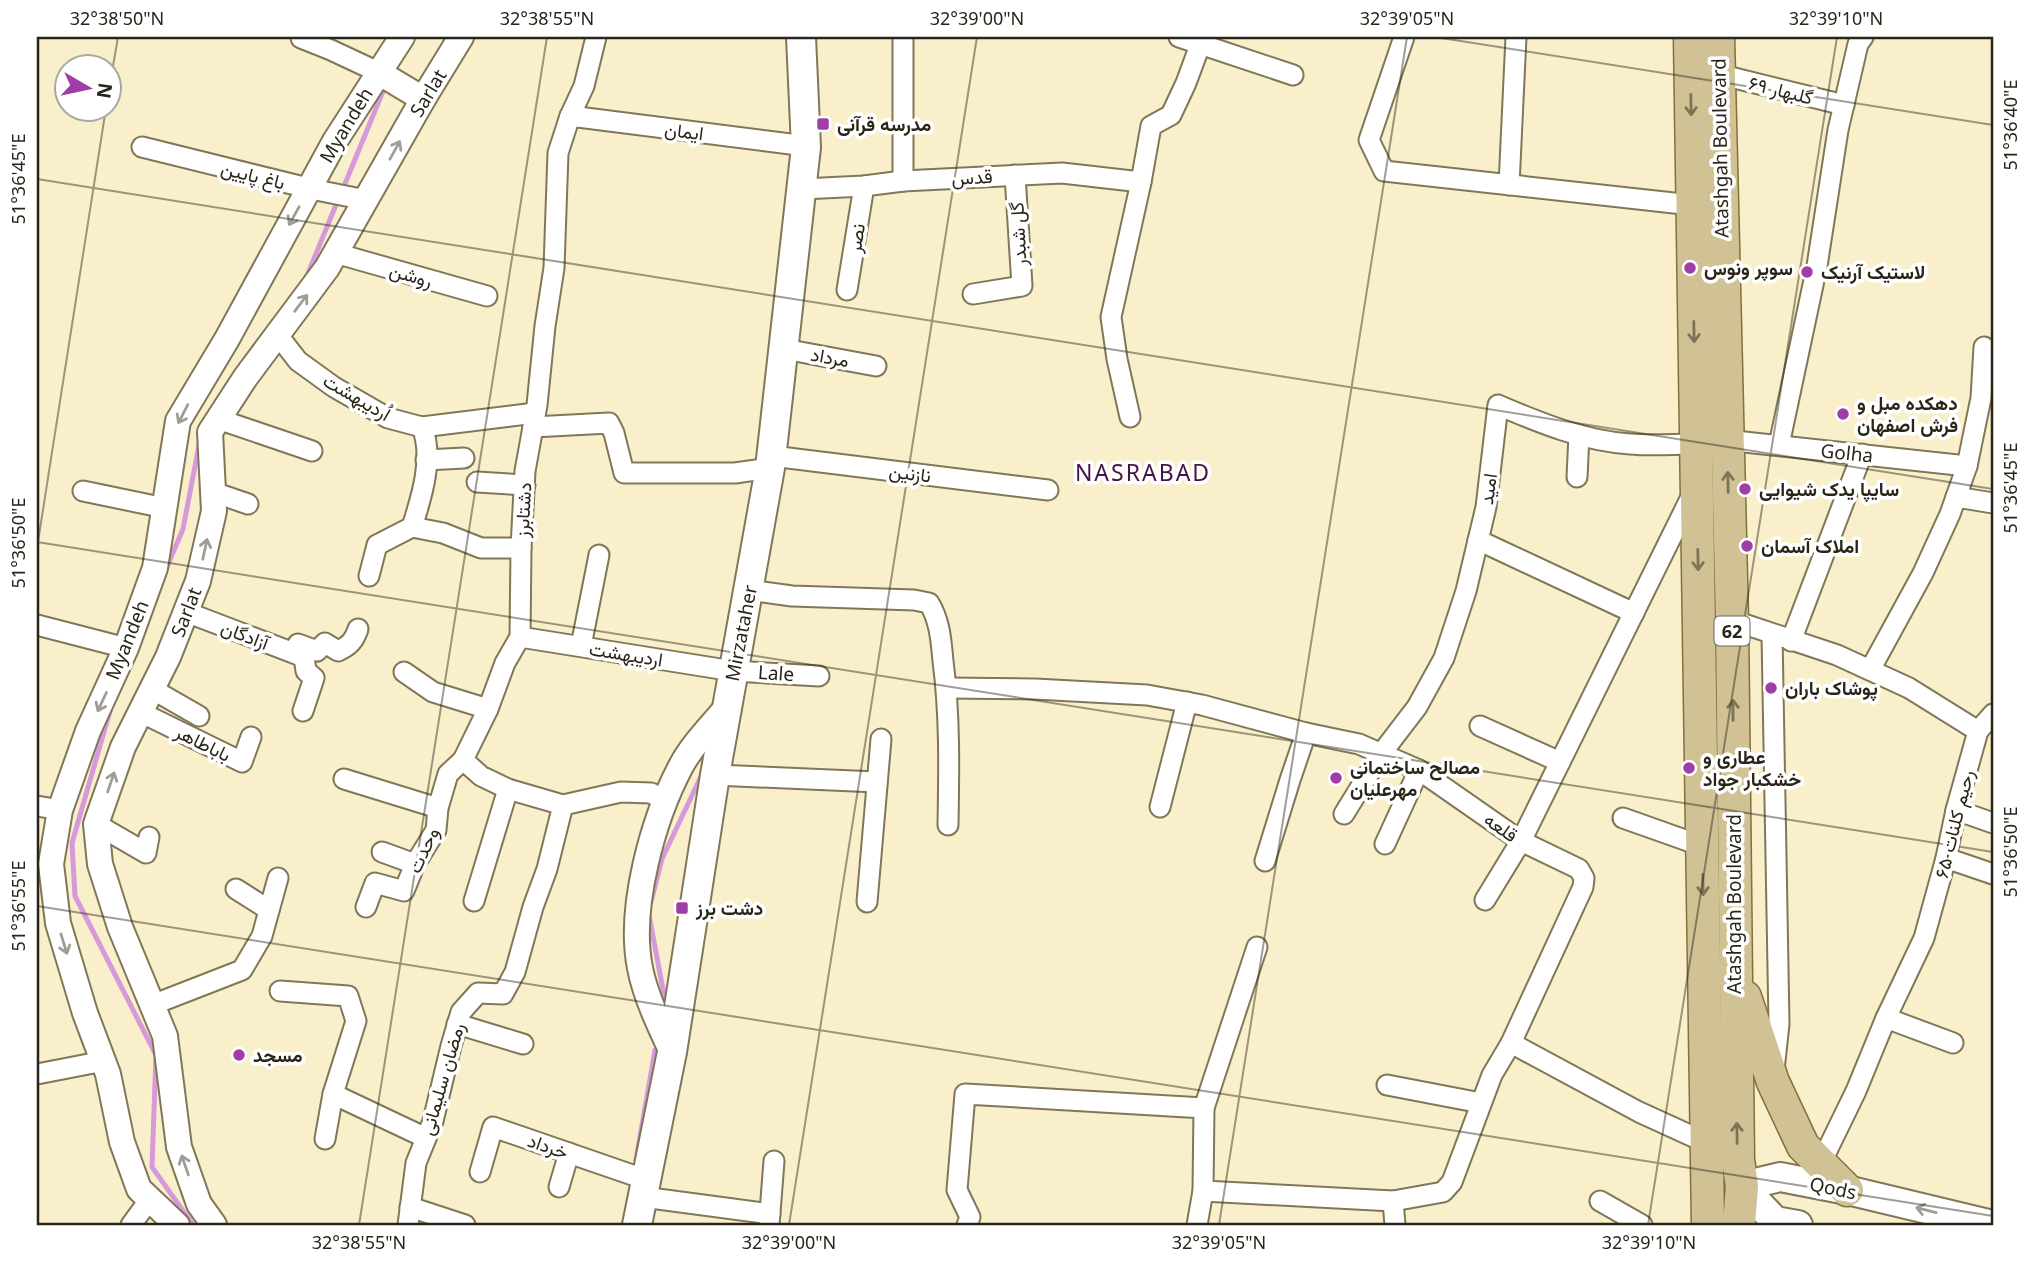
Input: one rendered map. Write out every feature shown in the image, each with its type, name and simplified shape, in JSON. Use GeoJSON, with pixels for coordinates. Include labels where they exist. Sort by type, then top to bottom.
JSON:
{"type":"FeatureCollection","features":[{"type":"Feature","properties":{"kind":"main road","name":"Mirzataher"},"geometry":{"type":"LineString","coordinates":[[637,1225],[672,1052],[715,775],[771,462],[806,147],[801,37]]}},
{"type":"Feature","properties":{"kind":"main road","name":"Atashgah Boulevard"},"geometry":{"type":"LineString","coordinates":[[1690,37],[1706,170],[1711,442],[1697,486],[1708,1225]]}},
{"type":"Feature","properties":{"kind":"main road","name":"Atashgah Boulevard"},"geometry":{"type":"LineString","coordinates":[[1718,37],[1718,74],[1706,170],[1692,205],[1711,442],[1732,620],[1738,1160],[1742,1186],[1739,1225]]}},
{"type":"Feature","properties":{"kind":"main road"},"geometry":{"type":"LineString","coordinates":[[1735,963],[1773,1082],[1803,1146],[1847,1191]]}},
{"type":"Feature","properties":{"kind":"main road","name":"Qods"},"geometry":{"type":"LineString","coordinates":[[1742,1186],[1780,1177],[1993,1225]]}},
{"type":"Feature","properties":{"kind":"main road"},"geometry":{"type":"LineString","coordinates":[[1709,1184],[1742,1186],[1775,1221],[1798,1225]]}},
{"type":"Feature","properties":{"kind":"street","name":"Myandeh"},"geometry":{"type":"LineString","coordinates":[[177,1225],[139,1189],[122,1142],[104,1061],[85,1013],[58,923],[46,896],[51,864],[48,808],[88,732],[126,649],[155,568],[178,421],[227,339],[339,195],[335,141],[402,37]]}},
{"type":"Feature","properties":{"kind":"street","name":"Sarlat"},"geometry":{"type":"LineString","coordinates":[[215,1225],[199,1205],[179,1147],[165,1036],[120,927],[100,864],[96,824],[123,747],[168,657],[198,581],[214,511],[210,432],[245,378],[327,268],[335,253],[339,195],[423,99],[461,37]]}},
{"type":"Feature","properties":{"kind":"street","name":"دشتابرز"},"geometry":{"type":"LineString","coordinates":[[463,760],[488,709],[505,663],[520,637],[525,485],[554,268],[558,153],[570,116],[584,86],[596,37]]}},
{"type":"Feature","properties":{"kind":"street"},"geometry":{"type":"LineString","coordinates":[[903,37],[903,181]]}},
{"type":"Feature","properties":{"kind":"street"},"geometry":{"type":"LineString","coordinates":[[1179,37],[1202,40],[1293,75]]}},
{"type":"Feature","properties":{"kind":"street"},"geometry":{"type":"LineString","coordinates":[[1404,37],[1368,140],[1384,171],[1692,205]]}},
{"type":"Feature","properties":{"kind":"street"},"geometry":{"type":"LineString","coordinates":[[1509,185],[1516,37]]}},
{"type":"Feature","properties":{"kind":"street"},"geometry":{"type":"LineString","coordinates":[[1779,445],[1816,266],[1838,130],[1858,44],[1863,37]]}},
{"type":"Feature","properties":{"kind":"street"},"geometry":{"type":"LineString","coordinates":[[301,38],[378,72]]}},
{"type":"Feature","properties":{"kind":"street"},"geometry":{"type":"LineString","coordinates":[[1130,417],[1111,317],[1151,126],[1171,115],[1202,40]]}},
{"type":"Feature","properties":{"kind":"street","name":"Myandeh"},"geometry":{"type":"LineString","coordinates":[[378,72],[423,99]]}},
{"type":"Feature","properties":{"kind":"street","name":"۶۹ گلبهار"},"geometry":{"type":"LineString","coordinates":[[1718,74],[1844,105]]}},
{"type":"Feature","properties":{"kind":"street","name":"ایمان"},"geometry":{"type":"LineString","coordinates":[[570,116],[798,145]]}},
{"type":"Feature","properties":{"kind":"street","name":"باغ پایین"},"geometry":{"type":"LineString","coordinates":[[142,147],[339,195]]}},
{"type":"Feature","properties":{"kind":"street","name":"قدس"},"geometry":{"type":"LineString","coordinates":[[802,189],[1062,173],[1141,182]]}},
{"type":"Feature","properties":{"kind":"street","name":"گل شبدر"},"geometry":{"type":"LineString","coordinates":[[974,294],[1022,286],[1015,175]]}},
{"type":"Feature","properties":{"kind":"street","name":"نصر"},"geometry":{"type":"LineString","coordinates":[[847,290],[864,186]]}},
{"type":"Feature","properties":{"kind":"street","name":"روشن"},"geometry":{"type":"LineString","coordinates":[[335,253],[486,296]]}},
{"type":"Feature","properties":{"kind":"street","name":"اُردیبهشت"},"geometry":{"type":"LineString","coordinates":[[277,334],[298,360],[334,387],[388,418],[422,427],[534,420]]}},
{"type":"Feature","properties":{"kind":"street"},"geometry":{"type":"LineString","coordinates":[[1870,670],[1923,573],[1950,514],[1967,466],[1986,412],[1981,398],[1984,347]]}},
{"type":"Feature","properties":{"kind":"street","name":"مرداد"},"geometry":{"type":"LineString","coordinates":[[783,349],[876,366]]}},
{"type":"Feature","properties":{"kind":"street","name":"امید"},"geometry":{"type":"LineString","coordinates":[[1344,814],[1381,754],[1417,707],[1444,658],[1466,591],[1486,507],[1498,405],[1579,435],[1628,444],[1711,442]]}},
{"type":"Feature","properties":{"kind":"street"},"geometry":{"type":"LineString","coordinates":[[218,419],[312,451]]}},
{"type":"Feature","properties":{"kind":"street","name":"نازنین"},"geometry":{"type":"LineString","coordinates":[[534,420],[609,423],[624,473],[735,473],[771,462],[1048,490]]}},
{"type":"Feature","properties":{"kind":"street"},"geometry":{"type":"LineString","coordinates":[[412,527],[426,460],[427,441],[422,427]]}},
{"type":"Feature","properties":{"kind":"street"},"geometry":{"type":"LineString","coordinates":[[1577,477],[1579,435]]}},
{"type":"Feature","properties":{"kind":"street","name":"Golha"},"geometry":{"type":"LineString","coordinates":[[1711,442],[1779,445],[1967,466]]}},
{"type":"Feature","properties":{"kind":"street"},"geometry":{"type":"LineString","coordinates":[[1791,641],[1862,454]]}},
{"type":"Feature","properties":{"kind":"street"},"geometry":{"type":"LineString","coordinates":[[426,460],[464,458]]}},
{"type":"Feature","properties":{"kind":"street"},"geometry":{"type":"LineString","coordinates":[[477,482],[525,485]]}},
{"type":"Feature","properties":{"kind":"street"},"geometry":{"type":"LineString","coordinates":[[1485,900],[1521,841],[1697,486]]}},
{"type":"Feature","properties":{"kind":"street"},"geometry":{"type":"LineString","coordinates":[[83,491],[165,508]]}},
{"type":"Feature","properties":{"kind":"street"},"geometry":{"type":"LineString","coordinates":[[213,492],[248,505]]}},
{"type":"Feature","properties":{"kind":"street"},"geometry":{"type":"LineString","coordinates":[[1956,497],[1993,503]]}},
{"type":"Feature","properties":{"kind":"street"},"geometry":{"type":"LineString","coordinates":[[369,576],[377,545],[412,527],[443,533],[481,548],[521,548]]}},
{"type":"Feature","properties":{"kind":"street"},"geometry":{"type":"LineString","coordinates":[[1478,540],[1634,613]]}},
{"type":"Feature","properties":{"kind":"street"},"geometry":{"type":"LineString","coordinates":[[581,646],[599,555]]}},
{"type":"Feature","properties":{"kind":"street"},"geometry":{"type":"LineString","coordinates":[[749,590],[792,596],[914,600],[929,603],[939,624],[947,688],[948,825]]}},
{"type":"Feature","properties":{"kind":"street","name":"آزادگان"},"geometry":{"type":"LineString","coordinates":[[186,612],[299,655]]}},
{"type":"Feature","properties":{"kind":"street"},"geometry":{"type":"LineString","coordinates":[[1732,620],[1837,655],[1909,688],[1978,731],[1993,714]]}},
{"type":"Feature","properties":{"kind":"street"},"geometry":{"type":"LineString","coordinates":[[37,625],[126,649]]}},
{"type":"Feature","properties":{"kind":"street"},"geometry":{"type":"LineString","coordinates":[[303,710],[314,677],[306,671],[299,655],[298,644],[317,652],[325,643],[338,651],[355,639],[358,629]]}},
{"type":"Feature","properties":{"kind":"street"},"geometry":{"type":"LineString","coordinates":[[1772,634],[1779,1012],[1773,1082]]}},
{"type":"Feature","properties":{"kind":"street","name":"اردیبهشت"},"geometry":{"type":"LineString","coordinates":[[520,637],[733,671]]}},
{"type":"Feature","properties":{"kind":"street","name":"Lale"},"geometry":{"type":"LineString","coordinates":[[733,671],[819,676]]}},
{"type":"Feature","properties":{"kind":"street"},"geometry":{"type":"LineString","coordinates":[[404,672],[433,692],[488,709]]}},
{"type":"Feature","properties":{"kind":"street","name":"قلعه"},"geometry":{"type":"LineString","coordinates":[[947,688],[1147,695],[1187,702],[1359,744],[1419,770],[1521,841],[1579,869],[1584,878],[1583,887],[1511,1043]]}},
{"type":"Feature","properties":{"kind":"street"},"geometry":{"type":"LineString","coordinates":[[152,689],[199,716]]}},
{"type":"Feature","properties":{"kind":"street"},"geometry":{"type":"LineString","coordinates":[[1160,807],[1187,702]]}},
{"type":"Feature","properties":{"kind":"street"},"geometry":{"type":"LineString","coordinates":[[672,1052],[657,1021],[640,968],[638,933],[641,892],[653,832],[681,765],[727,708]]}},
{"type":"Feature","properties":{"kind":"street","name":"باباطاهر"},"geometry":{"type":"LineString","coordinates":[[140,712],[243,762],[251,737]]}},
{"type":"Feature","properties":{"kind":"street"},"geometry":{"type":"LineString","coordinates":[[1480,726],[1560,762]]}},
{"type":"Feature","properties":{"kind":"street","name":"۶۵-رحیم کلنات"},"geometry":{"type":"LineString","coordinates":[[1821,1165],[1923,938],[1947,858],[1956,810],[1978,731]]}},
{"type":"Feature","properties":{"kind":"street"},"geometry":{"type":"LineString","coordinates":[[1265,861],[1306,733]]}},
{"type":"Feature","properties":{"kind":"street"},"geometry":{"type":"LineString","coordinates":[[867,902],[881,739]]}},
{"type":"Feature","properties":{"kind":"street"},"geometry":{"type":"LineString","coordinates":[[463,760],[481,776],[508,789],[563,805],[621,792],[651,793],[666,801]]}},
{"type":"Feature","properties":{"kind":"street","name":"وحدت"},"geometry":{"type":"LineString","coordinates":[[366,907],[375,883],[404,891],[415,864],[436,830],[438,808],[448,774],[463,760]]}},
{"type":"Feature","properties":{"kind":"street"},"geometry":{"type":"LineString","coordinates":[[1385,844],[1419,770]]}},
{"type":"Feature","properties":{"kind":"street"},"geometry":{"type":"LineString","coordinates":[[715,775],[877,782]]}},
{"type":"Feature","properties":{"kind":"street"},"geometry":{"type":"LineString","coordinates":[[344,779],[438,808]]}},
{"type":"Feature","properties":{"kind":"street"},"geometry":{"type":"LineString","coordinates":[[474,901],[508,789]]}},
{"type":"Feature","properties":{"kind":"street","name":"رمضان سلیمانی"},"geometry":{"type":"LineString","coordinates":[[409,1216],[416,1163],[433,1121],[461,1012],[478,993],[503,993],[515,972],[547,869],[563,805]]}},
{"type":"Feature","properties":{"kind":"street"},"geometry":{"type":"LineString","coordinates":[[1956,810],[1993,823]]}},
{"type":"Feature","properties":{"kind":"street"},"geometry":{"type":"LineString","coordinates":[[1623,818],[1702,846]]}},
{"type":"Feature","properties":{"kind":"street"},"geometry":{"type":"LineString","coordinates":[[96,824],[146,853],[149,837]]}},
{"type":"Feature","properties":{"kind":"street"},"geometry":{"type":"LineString","coordinates":[[382,852],[415,864]]}},
{"type":"Feature","properties":{"kind":"street"},"geometry":{"type":"LineString","coordinates":[[1947,858],[1993,874]]}},
{"type":"Feature","properties":{"kind":"street"},"geometry":{"type":"LineString","coordinates":[[152,1005],[242,970],[262,936],[278,878]]}},
{"type":"Feature","properties":{"kind":"street"},"geometry":{"type":"LineString","coordinates":[[236,889],[269,910]]}},
{"type":"Feature","properties":{"kind":"street"},"geometry":{"type":"LineString","coordinates":[[1197,1225],[1203,1191],[1203,1108],[1257,947]]}},
{"type":"Feature","properties":{"kind":"street"},"geometry":{"type":"LineString","coordinates":[[279,991],[348,996],[356,1021],[332,1094],[325,1139]]}},
{"type":"Feature","properties":{"kind":"street"},"geometry":{"type":"LineString","coordinates":[[1886,1018],[1953,1043]]}},
{"type":"Feature","properties":{"kind":"street"},"geometry":{"type":"LineString","coordinates":[[457,1024],[523,1044]]}},
{"type":"Feature","properties":{"kind":"street"},"geometry":{"type":"LineString","coordinates":[[1203,1191],[1393,1201],[1443,1192],[1452,1182],[1492,1075],[1511,1043],[1639,1112],[1707,1143]]}},
{"type":"Feature","properties":{"kind":"street"},"geometry":{"type":"LineString","coordinates":[[37,1074],[104,1061]]}},
{"type":"Feature","properties":{"kind":"street"},"geometry":{"type":"LineString","coordinates":[[1387,1085],[1481,1103]]}},
{"type":"Feature","properties":{"kind":"street"},"geometry":{"type":"LineString","coordinates":[[332,1094],[426,1138]]}},
{"type":"Feature","properties":{"kind":"street"},"geometry":{"type":"LineString","coordinates":[[967,1225],[970,1217],[957,1189],[965,1094],[1203,1108]]}},
{"type":"Feature","properties":{"kind":"street","name":"خرداد"},"geometry":{"type":"LineString","coordinates":[[480,1172],[493,1127],[569,1153],[645,1189],[769,1220]]}},
{"type":"Feature","properties":{"kind":"street"},"geometry":{"type":"LineString","coordinates":[[559,1187],[569,1153]]}},
{"type":"Feature","properties":{"kind":"street"},"geometry":{"type":"LineString","coordinates":[[769,1220],[774,1161]]}},
{"type":"Feature","properties":{"kind":"street"},"geometry":{"type":"LineString","coordinates":[[131,1225],[149,1199]]}},
{"type":"Feature","properties":{"kind":"street"},"geometry":{"type":"LineString","coordinates":[[1393,1201],[1395,1225]]}},
{"type":"Feature","properties":{"kind":"street"},"geometry":{"type":"LineString","coordinates":[[1600,1201],[1642,1225]]}},
{"type":"Feature","properties":{"kind":"street"},"geometry":{"type":"LineString","coordinates":[[409,1216],[465,1225]]}},
{"type":"Feature","properties":{"kind":"waterway"},"geometry":{"type":"LineString","coordinates":[[342,191],[386,84]]}},
{"type":"Feature","properties":{"kind":"waterway"},"geometry":{"type":"LineString","coordinates":[[306,278],[338,200]]}},
{"type":"Feature","properties":{"kind":"waterway"},"geometry":{"type":"LineString","coordinates":[[166,569],[183,529],[200,440]]}},
{"type":"Feature","properties":{"kind":"waterway"},"geometry":{"type":"LineString","coordinates":[[110,711],[72,843],[75,896],[156,1055],[152,1167],[193,1225]]}},
{"type":"Feature","properties":{"kind":"waterway"},"geometry":{"type":"LineString","coordinates":[[651,902],[662,859],[703,772]]}},
{"type":"Feature","properties":{"kind":"waterway"},"geometry":{"type":"LineString","coordinates":[[649,915],[663,1001]]}},
{"type":"Feature","properties":{"kind":"waterway"},"geometry":{"type":"LineString","coordinates":[[636,1160],[655,1050]]}},
{"type":"Feature","properties":{"kind":"place","name":"مدرسه قرآنی"},"geometry":{"type":"Point","coordinates":[823,124]}},
{"type":"Feature","properties":{"kind":"place","name":"سوپر ونوس"},"geometry":{"type":"Point","coordinates":[1690,268]}},
{"type":"Feature","properties":{"kind":"place","name":"لاستیک آرنیک"},"geometry":{"type":"Point","coordinates":[1807,272]}},
{"type":"Feature","properties":{"kind":"place","name":"دهکده مبل و فرش اصفهان"},"geometry":{"type":"Point","coordinates":[1843,414]}},
{"type":"Feature","properties":{"kind":"place","name":"سایپا یدک شیوایی"},"geometry":{"type":"Point","coordinates":[1745,489]}},
{"type":"Feature","properties":{"kind":"place","name":"املاک آسمان"},"geometry":{"type":"Point","coordinates":[1747,546]}},
{"type":"Feature","properties":{"kind":"place","name":"پوشاک باران"},"geometry":{"type":"Point","coordinates":[1771,688]}},
{"type":"Feature","properties":{"kind":"place","name":"عطاری و خشکبار جواد"},"geometry":{"type":"Point","coordinates":[1689,768]}},
{"type":"Feature","properties":{"kind":"place","name":"مصالح ساختمانی مهرعلیان"},"geometry":{"type":"Point","coordinates":[1336,778]}},
{"type":"Feature","properties":{"kind":"place","name":"دشت برز"},"geometry":{"type":"Point","coordinates":[682,908]}},
{"type":"Feature","properties":{"kind":"place","name":"مسجد"},"geometry":{"type":"Point","coordinates":[239,1055]}},
{"type":"Feature","properties":{"kind":"district","name":"NASRABAD"},"geometry":{"type":"Point","coordinates":[1143,472]}}]}
